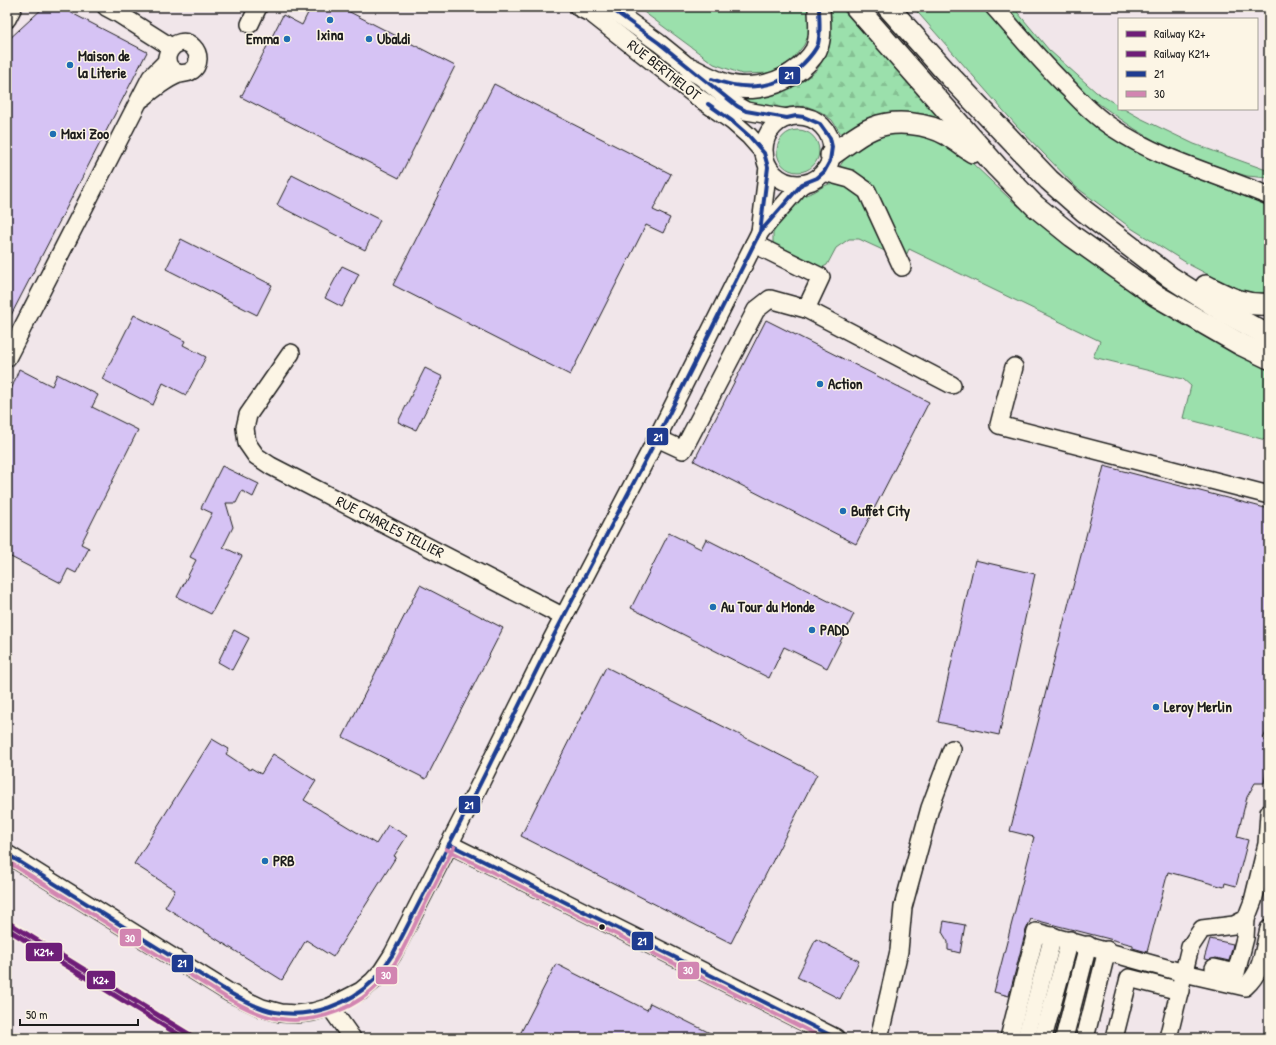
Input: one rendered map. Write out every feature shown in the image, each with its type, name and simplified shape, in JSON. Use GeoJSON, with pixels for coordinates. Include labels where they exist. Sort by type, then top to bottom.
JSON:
{"type":"FeatureCollection","features":[{"type":"Feature","properties":{"kind":"main road"},"geometry":{"type":"LineString","coordinates":[[691,69],[718,82],[734,86],[760,86],[773,84],[783,80],[802,67],[816,50],[820,33],[819,7]]}},
{"type":"Feature","properties":{"kind":"main road"},"geometry":{"type":"LineString","coordinates":[[856,7],[997,167],[1035,206],[1072,236],[1155,296],[1240,344],[1269,358]]}},
{"type":"Feature","properties":{"kind":"main road"},"geometry":{"type":"LineString","coordinates":[[888,7],[946,72],[1049,180],[1084,211],[1163,263],[1231,299],[1256,305],[1269,304]]}},
{"type":"Feature","properties":{"kind":"main road"},"geometry":{"type":"LineString","coordinates":[[828,164],[862,134],[874,128],[887,125],[908,124],[927,126],[948,135],[963,147],[997,167]]}},
{"type":"Feature","properties":{"kind":"main road"},"geometry":{"type":"LineString","coordinates":[[1101,223],[1170,277],[1223,311],[1269,336]]}},
{"type":"Feature","properties":{"kind":"street"},"geometry":{"type":"LineString","coordinates":[[7,19],[13,7]]}},
{"type":"Feature","properties":{"kind":"street"},"geometry":{"type":"LineString","coordinates":[[250,24],[258,7]]}},
{"type":"Feature","properties":{"kind":"street","name":"RUE BERTHELOT"},"geometry":{"type":"LineString","coordinates":[[578,7],[592,14],[696,96],[732,121],[749,136],[766,160]]}},
{"type":"Feature","properties":{"kind":"street","name":"RUE BERTHELOT"},"geometry":{"type":"LineString","coordinates":[[610,7],[659,43],[737,106],[746,111],[787,118]]}},
{"type":"Feature","properties":{"kind":"street"},"geometry":{"type":"LineString","coordinates":[[994,7],[1046,66],[1092,112],[1113,128],[1165,156],[1269,196]]}},
{"type":"Feature","properties":{"kind":"street"},"geometry":{"type":"LineString","coordinates":[[116,9],[169,54],[171,69],[180,74]]}},
{"type":"Feature","properties":{"kind":"street"},"geometry":{"type":"LineString","coordinates":[[7,358],[151,77],[176,44],[186,43],[191,45],[197,54],[197,64],[194,69],[190,72],[180,74],[153,89],[140,101]]}},
{"type":"Feature","properties":{"kind":"street"},"geometry":{"type":"LineString","coordinates":[[757,238],[766,160],[766,140],[772,128],[787,118],[796,116],[804,117],[820,124],[830,138],[832,147],[828,164],[814,180],[802,184],[792,184],[774,175],[766,160]]}},
{"type":"Feature","properties":{"kind":"street"},"geometry":{"type":"LineString","coordinates":[[828,164],[867,191],[902,267]]}},
{"type":"Feature","properties":{"kind":"street"},"geometry":{"type":"LineString","coordinates":[[7,854],[230,993],[262,1008],[281,1013],[296,1014],[330,1008],[361,991],[374,981],[393,954],[564,616],[657,438],[757,238],[802,184]]}},
{"type":"Feature","properties":{"kind":"street"},"geometry":{"type":"LineString","coordinates":[[1245,186],[1269,184]]}},
{"type":"Feature","properties":{"kind":"street"},"geometry":{"type":"LineString","coordinates":[[757,238],[821,277],[806,309]]}},
{"type":"Feature","properties":{"kind":"street"},"geometry":{"type":"LineString","coordinates":[[657,438],[682,450],[756,310],[770,299],[806,309],[952,385]]}},
{"type":"Feature","properties":{"kind":"street","name":"RUE CHARLES TELLIER"},"geometry":{"type":"LineString","coordinates":[[291,353],[248,415],[245,428],[248,443],[256,456],[271,466],[564,616]]}},
{"type":"Feature","properties":{"kind":"street"},"geometry":{"type":"LineString","coordinates":[[1014,367],[999,425],[1269,494]]}},
{"type":"Feature","properties":{"kind":"street"},"geometry":{"type":"LineString","coordinates":[[879,1038],[899,951],[903,907],[930,808],[952,749]]}},
{"type":"Feature","properties":{"kind":"street"},"geometry":{"type":"LineString","coordinates":[[1009,1038],[1036,932],[1107,950],[1185,967],[1236,973],[1245,938],[1246,919],[1253,901],[1266,844],[1269,813]]}},
{"type":"Feature","properties":{"kind":"street"},"geometry":{"type":"LineString","coordinates":[[449,844],[836,1038]]}},
{"type":"Feature","properties":{"kind":"street"},"geometry":{"type":"LineString","coordinates":[[1168,1038],[1190,947],[1202,929],[1234,925],[1246,919]]}},
{"type":"Feature","properties":{"kind":"street"},"geometry":{"type":"LineString","coordinates":[[1185,967],[1245,987],[1253,980],[1260,969],[1269,929]]}},
{"type":"Feature","properties":{"kind":"street"},"geometry":{"type":"LineString","coordinates":[[1026,1038],[1053,936]]}},
{"type":"Feature","properties":{"kind":"street"},"geometry":{"type":"LineString","coordinates":[[1044,1038],[1070,940]]}},
{"type":"Feature","properties":{"kind":"street"},"geometry":{"type":"LineString","coordinates":[[1064,1038],[1088,945]]}},
{"type":"Feature","properties":{"kind":"street"},"geometry":{"type":"LineString","coordinates":[[1085,1038],[1107,950]]}},
{"type":"Feature","properties":{"kind":"street"},"geometry":{"type":"LineString","coordinates":[[1114,1038],[1129,978],[1180,991]]}},
{"type":"Feature","properties":{"kind":"street"},"geometry":{"type":"LineString","coordinates":[[330,1008],[352,1038]]}},
{"type":"Feature","properties":{"kind":"green space"},"geometry":{"type":"Polygon","coordinates":[[[637,7],[808,7],[812,27],[804,45],[792,60],[772,73],[742,74],[714,64],[637,7]]]}},
{"type":"Feature","properties":{"kind":"green space"},"geometry":{"type":"Polygon","coordinates":[[[829,7],[840,7],[945,122],[917,115],[891,114],[867,120],[841,134],[832,120],[821,112],[806,106],[768,109],[752,104],[735,93],[773,93],[799,84],[817,70],[829,47],[831,19],[829,7]]]}},
{"type":"Feature","properties":{"kind":"green space"},"geometry":{"type":"Polygon","coordinates":[[[913,7],[983,7],[1031,61],[1109,136],[1217,183],[1269,203],[1269,293],[1253,293],[1230,286],[1190,265],[1131,228],[1076,187],[1016,125],[913,7]]]}},
{"type":"Feature","properties":{"kind":"green space"},"geometry":{"type":"Polygon","coordinates":[[[1006,7],[1013,7],[1049,50],[1096,92],[1118,105],[1118,110],[1126,110],[1194,144],[1269,171],[1269,178],[1247,176],[1207,164],[1162,145],[1135,129],[1092,99],[1047,54],[1006,7]]]}},
{"type":"Feature","properties":{"kind":"green space"},"geometry":{"type":"Polygon","coordinates":[[[794,130],[802,130],[810,133],[816,139],[819,151],[816,163],[810,169],[802,172],[794,172],[786,169],[780,163],[777,155],[777,147],[780,139],[786,133],[794,130]]]}},
{"type":"Feature","properties":{"kind":"green space"},"geometry":{"type":"Polygon","coordinates":[[[894,133],[929,135],[971,162],[1010,199],[1068,246],[1160,310],[1269,367],[1269,441],[1183,418],[1191,386],[1183,379],[1093,357],[1100,341],[909,249],[904,260],[859,239],[849,239],[836,248],[827,265],[821,268],[773,245],[773,233],[794,199],[814,192],[832,183],[843,162],[860,145],[877,136],[894,133]]]}},
{"type":"Feature","properties":{"kind":"building"},"geometry":{"type":"Polygon","coordinates":[[[44,7],[60,7],[147,52],[7,323],[7,41],[44,7]]]}},
{"type":"Feature","properties":{"kind":"building"},"geometry":{"type":"Polygon","coordinates":[[[311,7],[340,7],[455,66],[399,178],[241,97],[283,15],[302,25],[311,7]]]}},
{"type":"Feature","properties":{"kind":"building"},"geometry":{"type":"Polygon","coordinates":[[[494,84],[671,174],[653,210],[670,218],[663,233],[646,225],[570,375],[393,285],[494,84]]]}},
{"type":"Feature","properties":{"kind":"building"},"geometry":{"type":"Polygon","coordinates":[[[292,175],[380,220],[365,250],[277,205],[292,175]]]}},
{"type":"Feature","properties":{"kind":"building"},"geometry":{"type":"Polygon","coordinates":[[[181,239],[272,285],[257,315],[166,269],[181,239]]]}},
{"type":"Feature","properties":{"kind":"building"},"geometry":{"type":"Polygon","coordinates":[[[342,266],[359,274],[342,307],[325,298],[342,266]]]}},
{"type":"Feature","properties":{"kind":"building"},"geometry":{"type":"Polygon","coordinates":[[[134,315],[185,341],[183,345],[206,357],[186,395],[163,383],[153,405],[102,379],[134,315]]]}},
{"type":"Feature","properties":{"kind":"building"},"geometry":{"type":"Polygon","coordinates":[[[766,320],[929,402],[856,544],[694,461],[766,320]]]}},
{"type":"Feature","properties":{"kind":"building"},"geometry":{"type":"Polygon","coordinates":[[[425,368],[443,377],[416,430],[398,422],[425,368]]]}},
{"type":"Feature","properties":{"kind":"building"},"geometry":{"type":"Polygon","coordinates":[[[19,369],[52,386],[57,374],[98,395],[92,407],[138,430],[81,544],[89,548],[76,573],[68,569],[61,583],[7,555],[7,401],[19,369]]]}},
{"type":"Feature","properties":{"kind":"building"},"geometry":{"type":"Polygon","coordinates":[[[222,466],[259,484],[253,497],[242,491],[236,503],[226,503],[233,527],[223,547],[242,556],[211,614],[177,597],[196,560],[190,557],[212,513],[201,508],[222,466]]]}},
{"type":"Feature","properties":{"kind":"building","name":"Leroy Merlin"},"geometry":{"type":"Polygon","coordinates":[[[1104,466],[1269,509],[1269,712],[1266,732],[1263,739],[1269,743],[1269,758],[1264,783],[1255,783],[1247,797],[1237,837],[1248,840],[1236,886],[1225,883],[1224,887],[1168,872],[1147,952],[1133,948],[1133,945],[1031,919],[1026,930],[1009,996],[994,992],[1034,837],[1010,831],[1104,466]]]}},
{"type":"Feature","properties":{"kind":"building"},"geometry":{"type":"Polygon","coordinates":[[[669,533],[701,549],[706,539],[854,614],[827,668],[784,647],[769,678],[631,608],[669,533]]]}},
{"type":"Feature","properties":{"kind":"building"},"geometry":{"type":"Polygon","coordinates":[[[975,560],[1035,574],[999,735],[938,722],[975,560]]]}},
{"type":"Feature","properties":{"kind":"building"},"geometry":{"type":"Polygon","coordinates":[[[420,585],[503,628],[426,779],[343,737],[420,585]]]}},
{"type":"Feature","properties":{"kind":"building"},"geometry":{"type":"Polygon","coordinates":[[[234,630],[249,638],[232,670],[218,662],[234,630]]]}},
{"type":"Feature","properties":{"kind":"building"},"geometry":{"type":"Polygon","coordinates":[[[606,667],[817,774],[731,943],[521,836],[606,667]]]}},
{"type":"Feature","properties":{"kind":"building","name":"PRB"},"geometry":{"type":"Polygon","coordinates":[[[212,739],[229,749],[226,754],[250,770],[251,768],[261,774],[273,754],[316,781],[304,800],[376,844],[388,825],[407,836],[394,856],[396,857],[333,957],[306,940],[282,980],[165,907],[175,890],[134,864],[212,739]]]}},
{"type":"Feature","properties":{"kind":"building"},"geometry":{"type":"Polygon","coordinates":[[[944,921],[965,925],[960,953],[948,950],[948,942],[942,932],[944,921]]]}},
{"type":"Feature","properties":{"kind":"building"},"geometry":{"type":"Polygon","coordinates":[[[816,939],[859,961],[840,999],[797,977],[816,939]]]}},
{"type":"Feature","properties":{"kind":"building"},"geometry":{"type":"Polygon","coordinates":[[[1210,939],[1233,944],[1229,961],[1216,958],[1209,960],[1204,959],[1210,939]]]}},
{"type":"Feature","properties":{"kind":"building"},"geometry":{"type":"Polygon","coordinates":[[[556,964],[647,1010],[650,1003],[720,1038],[518,1038],[556,964]]]}},
{"type":"Feature","properties":{"kind":"rail line","name":"K2+"},"geometry":{"type":"LineString","coordinates":[[7,922],[195,1038]]}},
{"type":"Feature","properties":{"kind":"rail line","name":"K21+"},"geometry":{"type":"LineString","coordinates":[[7,929],[184,1038]]}},
{"type":"Feature","properties":{"kind":"transit line","name":"21"},"geometry":{"type":"LineString","coordinates":[[7,854],[230,993],[263,1009],[289,1014],[329,1008],[354,996],[375,979],[382,970],[393,954],[476,792],[550,643],[657,438],[760,232],[802,184],[817,178],[824,172],[830,161],[832,147],[830,138],[820,124],[804,117],[796,116],[787,118],[746,111],[737,106],[659,43],[609,7]]}},
{"type":"Feature","properties":{"kind":"transit line","name":"21"},"geometry":{"type":"LineString","coordinates":[[712,79],[736,85],[760,86],[783,79],[794,73],[810,57],[818,44],[820,30],[819,7]]}},
{"type":"Feature","properties":{"kind":"transit line","name":"21"},"geometry":{"type":"LineString","coordinates":[[708,104],[732,121],[749,136],[764,153],[768,167],[760,232],[757,238]]}},
{"type":"Feature","properties":{"kind":"transit line","name":"21"},"geometry":{"type":"LineString","coordinates":[[449,844],[836,1038]]}},
{"type":"Feature","properties":{"kind":"transit line","name":"30"},"geometry":{"type":"LineString","coordinates":[[7,861],[227,998],[267,1016],[295,1020],[324,1016],[351,1005],[363,997],[384,978],[390,971],[404,947],[454,847]]}},
{"type":"Feature","properties":{"kind":"transit line","name":"30"},"geometry":{"type":"LineString","coordinates":[[446,849],[823,1038]]}},
{"type":"Feature","properties":{"kind":"place","name":"Ixina"},"geometry":{"type":"Point","coordinates":[330,20]}},
{"type":"Feature","properties":{"kind":"place","name":"Emma"},"geometry":{"type":"Point","coordinates":[287,39]}},
{"type":"Feature","properties":{"kind":"place","name":"Ubaldi"},"geometry":{"type":"Point","coordinates":[369,39]}},
{"type":"Feature","properties":{"kind":"place","name":"Maison de la Literie"},"geometry":{"type":"Point","coordinates":[70,65]}},
{"type":"Feature","properties":{"kind":"place","name":"Maxi Zoo"},"geometry":{"type":"Point","coordinates":[53,134]}},
{"type":"Feature","properties":{"kind":"place","name":"Action"},"geometry":{"type":"Point","coordinates":[820,384]}},
{"type":"Feature","properties":{"kind":"place","name":"Buffet City"},"geometry":{"type":"Point","coordinates":[843,511]}},
{"type":"Feature","properties":{"kind":"place","name":"Au Tour du Monde"},"geometry":{"type":"Point","coordinates":[713,607]}},
{"type":"Feature","properties":{"kind":"place","name":"PADD"},"geometry":{"type":"Point","coordinates":[812,630]}},
{"type":"Feature","properties":{"kind":"place","name":"Leroy Merlin"},"geometry":{"type":"Point","coordinates":[1156,707]}},
{"type":"Feature","properties":{"kind":"place","name":"PRB"},"geometry":{"type":"Point","coordinates":[265,861]}}]}
